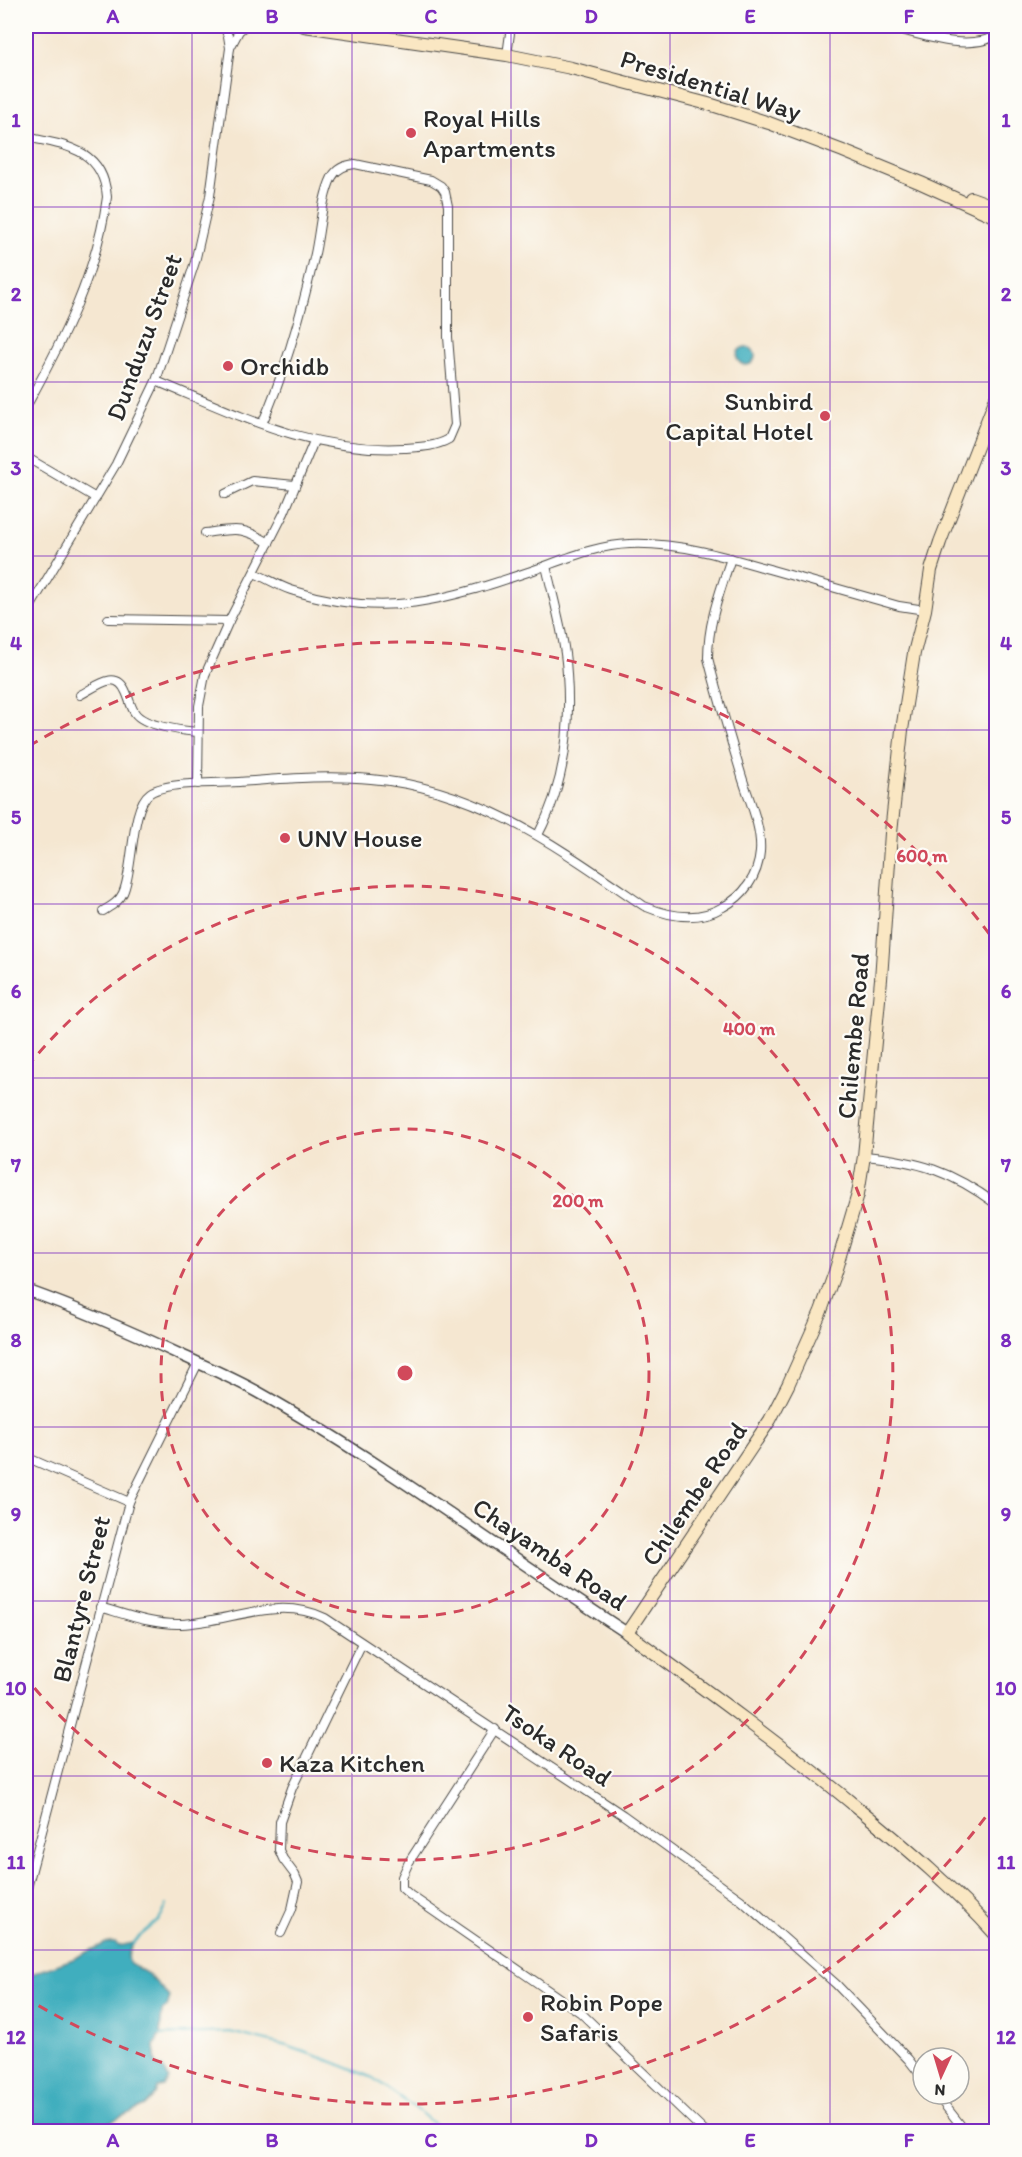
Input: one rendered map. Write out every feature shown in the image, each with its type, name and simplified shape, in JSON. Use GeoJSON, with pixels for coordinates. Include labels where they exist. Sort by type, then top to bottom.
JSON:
{"type":"FeatureCollection","features":[{"type":"Feature","properties":{"kind":"main road","name":"Presidential Way"},"geometry":{"type":"LineString","coordinates":[[304,26],[507,55],[571,68],[758,119],[921,183],[996,217]]}},
{"type":"Feature","properties":{"kind":"main road","name":"Presidential Way"},"geometry":{"type":"LineString","coordinates":[[921,183],[996,207]]}},
{"type":"Feature","properties":{"kind":"main road","name":"Chilembe Road"},"geometry":{"type":"LineString","coordinates":[[627,1633],[747,1456],[788,1385],[814,1329],[835,1272],[858,1194],[864,1156],[881,979],[891,833],[902,730],[916,644],[925,610],[931,570],[940,542],[996,398]]}},
{"type":"Feature","properties":{"kind":"main road","name":"Chayamba Road"},"geometry":{"type":"LineString","coordinates":[[627,1633],[719,1699],[829,1784],[927,1865],[996,1935]]}},
{"type":"Feature","properties":{"kind":"street","name":"Dunduzu Street"},"geometry":{"type":"LineString","coordinates":[[26,614],[116,464],[156,381],[195,262],[210,196],[230,48],[224,26]]}},
{"type":"Feature","properties":{"kind":"street","name":"Dunduzu Street"},"geometry":{"type":"LineString","coordinates":[[230,48],[244,26]]}},
{"type":"Feature","properties":{"kind":"street"},"geometry":{"type":"LineString","coordinates":[[507,55],[511,26]]}},
{"type":"Feature","properties":{"kind":"street"},"geometry":{"type":"LineString","coordinates":[[887,26],[962,43],[977,42],[996,36]]}},
{"type":"Feature","properties":{"kind":"street"},"geometry":{"type":"LineString","coordinates":[[26,137],[67,146],[86,155],[101,174],[106,185],[107,196],[92,267],[60,344],[26,407]]}},
{"type":"Feature","properties":{"kind":"street"},"geometry":{"type":"LineString","coordinates":[[156,381],[262,424],[314,441],[340,446],[387,449],[436,445],[449,439],[455,425],[448,337],[448,214],[445,192],[436,182],[355,164],[343,166],[334,175],[326,195],[317,247],[296,335],[262,424]]}},
{"type":"Feature","properties":{"kind":"street"},"geometry":{"type":"LineString","coordinates":[[198,784],[199,706],[205,675],[229,621],[269,543],[314,441]]}},
{"type":"Feature","properties":{"kind":"street"},"geometry":{"type":"LineString","coordinates":[[26,457],[96,498]]}},
{"type":"Feature","properties":{"kind":"street"},"geometry":{"type":"LineString","coordinates":[[225,494],[252,481],[296,485]]}},
{"type":"Feature","properties":{"kind":"street"},"geometry":{"type":"LineString","coordinates":[[205,533],[246,530],[269,543]]}},
{"type":"Feature","properties":{"kind":"street"},"geometry":{"type":"LineString","coordinates":[[254,573],[290,590],[346,603],[404,605],[441,599],[479,589],[596,549],[628,544],[665,545],[731,558],[899,606],[925,610]]}},
{"type":"Feature","properties":{"kind":"street"},"geometry":{"type":"LineString","coordinates":[[103,911],[123,894],[143,801],[148,794],[157,790],[198,784],[287,778],[373,779],[441,792],[473,802],[538,835],[644,906],[671,916],[693,916],[714,912],[725,906],[746,889],[751,881],[758,863],[760,839],[708,658],[710,621],[731,558]]}},
{"type":"Feature","properties":{"kind":"street"},"geometry":{"type":"LineString","coordinates":[[538,835],[550,812],[560,782],[568,718],[567,673],[546,566]]}},
{"type":"Feature","properties":{"kind":"street"},"geometry":{"type":"LineString","coordinates":[[108,619],[229,621]]}},
{"type":"Feature","properties":{"kind":"street"},"geometry":{"type":"LineString","coordinates":[[80,695],[110,680],[117,680],[123,683],[135,713],[141,719],[180,730],[198,732]]}},
{"type":"Feature","properties":{"kind":"street"},"geometry":{"type":"LineString","coordinates":[[864,1156],[890,1158],[943,1172],[967,1183],[996,1204]]}},
{"type":"Feature","properties":{"kind":"street","name":"Chayamba Road"},"geometry":{"type":"LineString","coordinates":[[26,1290],[110,1322],[242,1383],[298,1415],[452,1515],[551,1584],[627,1633]]}},
{"type":"Feature","properties":{"kind":"street","name":"Blantyre Street"},"geometry":{"type":"LineString","coordinates":[[26,1892],[129,1502],[198,1363]]}},
{"type":"Feature","properties":{"kind":"street"},"geometry":{"type":"LineString","coordinates":[[26,1457],[129,1502]]}},
{"type":"Feature","properties":{"kind":"street","name":"Tsoka Road"},"geometry":{"type":"LineString","coordinates":[[100,1607],[147,1620],[178,1624],[273,1609],[302,1609],[325,1618],[651,1834],[741,1900],[836,1984],[911,2063]]}},
{"type":"Feature","properties":{"kind":"street"},"geometry":{"type":"LineString","coordinates":[[281,1933],[292,1909],[298,1882],[279,1850],[280,1822],[292,1788],[362,1643]]}},
{"type":"Feature","properties":{"kind":"street"},"geometry":{"type":"LineString","coordinates":[[495,1729],[408,1863],[402,1877],[402,1888],[581,2013],[705,2132]]}},
{"type":"Feature","properties":{"kind":"street"},"geometry":{"type":"LineString","coordinates":[[945,2106],[966,2132]]}},
{"type":"Feature","properties":{"kind":"water"},"geometry":{"type":"Polygon","coordinates":[[[742,347],[750,347],[755,352],[753,363],[742,365],[737,360],[737,352],[742,347]]]}},
{"type":"Feature","properties":{"kind":"water"},"geometry":{"type":"Polygon","coordinates":[[[106,1943],[115,1943],[119,1946],[133,1943],[128,1955],[129,1963],[148,1974],[170,1997],[167,2007],[162,2011],[160,2034],[154,2046],[156,2064],[163,2068],[169,2079],[164,2086],[158,2087],[156,2094],[145,2106],[90,2131],[26,2131],[26,1976],[73,1959],[106,1943]]]}},
{"type":"Feature","properties":{"kind":"waterway"},"geometry":{"type":"LineString","coordinates":[[132,1944],[155,1923],[167,1905]]}},
{"type":"Feature","properties":{"kind":"waterway"},"geometry":{"type":"LineString","coordinates":[[157,2035],[230,2032],[287,2046],[373,2078],[415,2108],[443,2132]]}},
{"type":"Feature","properties":{"kind":"place","name":"Royal Hills Apartments"},"geometry":{"type":"Point","coordinates":[411,133]}},
{"type":"Feature","properties":{"kind":"place","name":"Orchidb"},"geometry":{"type":"Point","coordinates":[228,366]}},
{"type":"Feature","properties":{"kind":"place","name":"Sunbird Capital Hotel"},"geometry":{"type":"Point","coordinates":[825,416]}},
{"type":"Feature","properties":{"kind":"place","name":"UNV House"},"geometry":{"type":"Point","coordinates":[285,838]}},
{"type":"Feature","properties":{"kind":"place","name":"Kaza Kitchen"},"geometry":{"type":"Point","coordinates":[267,1763]}},
{"type":"Feature","properties":{"kind":"place","name":"Robin Pope Safaris"},"geometry":{"type":"Point","coordinates":[528,2017]}}]}
